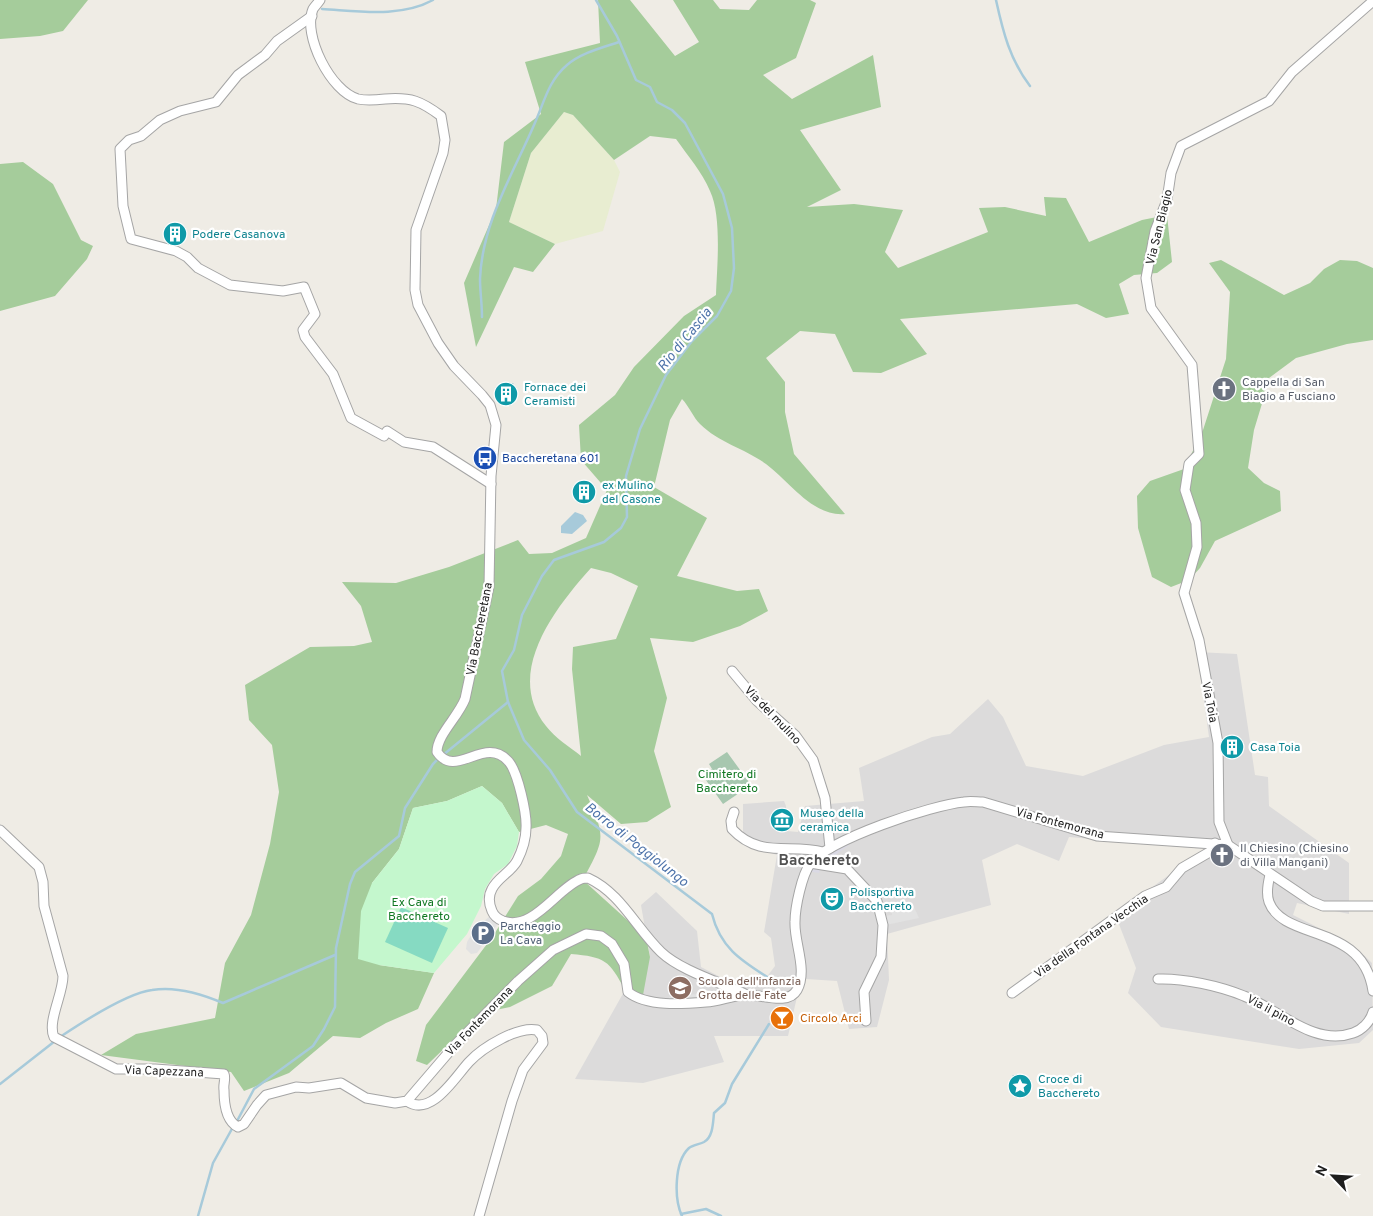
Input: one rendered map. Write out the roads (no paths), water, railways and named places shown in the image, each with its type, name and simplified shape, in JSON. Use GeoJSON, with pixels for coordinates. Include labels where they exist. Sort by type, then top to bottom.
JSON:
{"type":"FeatureCollection","features":[{"type":"Feature","properties":{"kind":"street","name":"Via Baccheretana"},"geometry":{"type":"LineString","coordinates":[[320,0],[313,10],[312,16],[312,35],[315,48],[328,72],[346,92],[357,99],[411,100],[423,103],[442,116],[446,140],[416,230],[415,290],[424,318],[444,354],[490,405],[496,425],[491,484],[489,587],[465,699],[459,713],[439,741],[437,748],[442,757],[456,762],[484,752],[497,753],[509,762],[518,783],[526,826],[525,840],[518,860],[510,872],[492,888],[489,897],[493,914],[501,920],[510,923],[523,920],[540,911],[580,879],[588,878],[601,886],[626,909],[661,952],[673,961],[747,995]]}},
{"type":"Feature","properties":{"kind":"street","name":"Via San Biagio"},"geometry":{"type":"LineString","coordinates":[[1201,648],[1184,593],[1197,547],[1196,523],[1185,490],[1189,464],[1199,454],[1192,365],[1150,308],[1146,278],[1155,231],[1167,200],[1171,173],[1181,146],[1269,101],[1292,72],[1373,1]]}},
{"type":"Feature","properties":{"kind":"street"},"geometry":{"type":"LineString","coordinates":[[312,16],[284,36],[265,55],[238,75],[216,102],[180,111],[160,120],[141,136],[128,140],[120,149],[123,206],[131,240],[176,251],[187,257],[198,268],[230,285],[283,291],[304,288],[315,314],[303,330],[305,337],[333,374],[351,418],[384,436],[387,431],[404,442],[434,447],[491,484]]}},
{"type":"Feature","properties":{"kind":"street","name":"Via Toia"},"geometry":{"type":"LineString","coordinates":[[1201,648],[1218,743],[1219,822],[1228,845]]}},
{"type":"Feature","properties":{"kind":"street","name":"Via del mulino"},"geometry":{"type":"LineString","coordinates":[[732,671],[757,701],[795,734],[813,760],[825,798],[827,850]]}},
{"type":"Feature","properties":{"kind":"street","name":"Via Fontemorana"},"geometry":{"type":"LineString","coordinates":[[809,867],[827,850],[885,824],[963,802],[983,802],[1097,836],[1228,845]]}},
{"type":"Feature","properties":{"kind":"street"},"geometry":{"type":"LineString","coordinates":[[734,812],[731,821],[732,829],[746,840],[770,850],[791,848],[827,850]]}},
{"type":"Feature","properties":{"kind":"street","name":"Via Capezzana"},"geometry":{"type":"LineString","coordinates":[[0,830],[39,867],[43,882],[44,906],[63,976],[63,988],[52,1024],[54,1036],[116,1069],[220,1072],[225,1077],[224,1090],[228,1114],[232,1124],[238,1127],[249,1118],[257,1104],[266,1095],[296,1087],[309,1088],[340,1083],[366,1098],[395,1103],[407,1101]]}},
{"type":"Feature","properties":{"kind":"street","name":"Via della Fontana Vecchia"},"geometry":{"type":"LineString","coordinates":[[1012,993],[1145,896],[1166,887],[1182,868],[1212,850],[1216,844]]}},
{"type":"Feature","properties":{"kind":"street"},"geometry":{"type":"LineString","coordinates":[[1228,845],[1310,901],[1323,906],[1373,906]]}},
{"type":"Feature","properties":{"kind":"street"},"geometry":{"type":"LineString","coordinates":[[747,995],[773,998],[790,996],[797,991],[801,971],[795,922],[803,880],[809,867],[847,869],[877,901],[883,925],[881,957],[864,992],[866,1021]]}},
{"type":"Feature","properties":{"kind":"street"},"geometry":{"type":"LineString","coordinates":[[1270,875],[1268,900],[1274,912],[1291,923],[1342,943],[1355,953],[1364,965],[1373,991]]}},
{"type":"Feature","properties":{"kind":"street","name":"Via Fontemorana"},"geometry":{"type":"LineString","coordinates":[[407,1101],[455,1045],[518,980],[554,950],[586,934],[601,936],[612,944],[624,964],[628,992],[634,996],[662,1003],[697,1002],[747,995]]}},
{"type":"Feature","properties":{"kind":"street","name":"Via il pino"},"geometry":{"type":"LineString","coordinates":[[1158,979],[1175,978],[1242,995],[1322,1035],[1343,1036],[1360,1031],[1371,1018],[1373,1012]]}},
{"type":"Feature","properties":{"kind":"street"},"geometry":{"type":"LineString","coordinates":[[407,1101],[414,1106],[423,1105],[434,1100],[469,1061],[499,1040],[528,1028],[537,1030],[542,1036],[544,1043],[523,1070],[512,1101],[480,1216]]}},
{"type":"Feature","properties":{"kind":"water"},"geometry":{"type":"Polygon","coordinates":[[[575,512],[583,515],[587,521],[572,534],[561,533],[561,526],[575,512]]]}},
{"type":"Feature","properties":{"kind":"waterway"},"geometry":{"type":"LineString","coordinates":[[322,9],[365,12],[393,11],[421,6],[433,0]]}},
{"type":"Feature","properties":{"kind":"waterway","name":"Rio di Cascia"},"geometry":{"type":"LineString","coordinates":[[596,0],[617,36],[636,80],[650,87],[657,102],[672,110],[685,123],[723,194],[732,228],[734,268],[731,291],[717,316],[692,341],[666,375],[640,429],[626,476],[627,517],[621,528],[604,542],[554,560],[542,576],[522,615],[514,650],[502,671],[508,702],[524,740],[550,770],[577,812],[712,914],[716,927],[728,947],[745,962],[775,982]]}},
{"type":"Feature","properties":{"kind":"waterway"},"geometry":{"type":"LineString","coordinates":[[996,0],[1001,23],[1012,56],[1030,86]]}},
{"type":"Feature","properties":{"kind":"waterway"},"geometry":{"type":"LineString","coordinates":[[482,317],[480,279],[486,238],[500,199],[547,93],[555,78],[567,65],[592,51],[619,42]]}},
{"type":"Feature","properties":{"kind":"waterway"},"geometry":{"type":"LineString","coordinates":[[443,755],[508,702]]}},
{"type":"Feature","properties":{"kind":"waterway"},"geometry":{"type":"LineString","coordinates":[[236,1123],[254,1089],[313,1046],[324,1029],[335,1007],[336,948],[350,884],[355,872],[399,836],[405,808],[433,764],[439,758]]}},
{"type":"Feature","properties":{"kind":"waterway"},"geometry":{"type":"LineString","coordinates":[[60,1037],[104,1009],[142,992],[161,989],[179,990],[223,1003],[335,955]]}},
{"type":"Feature","properties":{"kind":"waterway","name":"Borro di Poggiolungo"},"geometry":{"type":"LineString","coordinates":[[682,1216],[679,1209],[677,1191],[680,1162],[689,1148],[704,1142],[709,1137],[714,1113],[725,1103],[732,1084],[769,1024]]}},
{"type":"Feature","properties":{"kind":"waterway"},"geometry":{"type":"LineString","coordinates":[[0,1084],[55,1041]]}},
{"type":"Feature","properties":{"kind":"waterway"},"geometry":{"type":"LineString","coordinates":[[198,1216],[213,1163],[233,1127]]}},
{"type":"Feature","properties":{"kind":"waterway"},"geometry":{"type":"LineString","coordinates":[[681,1214],[706,1209],[721,1216]]}},
{"type":"Feature","properties":{"kind":"place","name":"Podere Casanova"},"geometry":{"type":"Point","coordinates":[175,234]}},
{"type":"Feature","properties":{"kind":"place","name":"Cappella di San Biagio a Fusciano"},"geometry":{"type":"Point","coordinates":[1224,389]}},
{"type":"Feature","properties":{"kind":"place","name":"Fornace dei Ceramisti"},"geometry":{"type":"Point","coordinates":[506,394]}},
{"type":"Feature","properties":{"kind":"place","name":"Baccheretana 601"},"geometry":{"type":"Point","coordinates":[485,458]}},
{"type":"Feature","properties":{"kind":"place","name":"ex Mulino del Casone"},"geometry":{"type":"Point","coordinates":[584,492]}},
{"type":"Feature","properties":{"kind":"place","name":"Casa Toia"},"geometry":{"type":"Point","coordinates":[1232,747]}},
{"type":"Feature","properties":{"kind":"place","name":"Museo della ceramica"},"geometry":{"type":"Point","coordinates":[782,820]}},
{"type":"Feature","properties":{"kind":"place","name":"Il Chiesino (Chiesino di Villa Mangani)"},"geometry":{"type":"Point","coordinates":[1222,855]}},
{"type":"Feature","properties":{"kind":"place","name":"Polisportiva Bacchereto"},"geometry":{"type":"Point","coordinates":[832,899]}},
{"type":"Feature","properties":{"kind":"place","name":"Parcheggio La Cava"},"geometry":{"type":"Point","coordinates":[483,933]}},
{"type":"Feature","properties":{"kind":"place","name":"Scuola dell'infanzia Grotta delle Fate"},"geometry":{"type":"Point","coordinates":[680,988]}},
{"type":"Feature","properties":{"kind":"place","name":"Circolo Arci"},"geometry":{"type":"Point","coordinates":[782,1018]}},
{"type":"Feature","properties":{"kind":"place","name":"Croce di Bacchereto"},"geometry":{"type":"Point","coordinates":[1020,1086]}},
{"type":"Feature","properties":{"kind":"district","name":"Bacchereto"},"geometry":{"type":"Point","coordinates":[819,860]}},
{"type":"Feature","properties":{"kind":"park label","name":"Cimitero di Bacchereto"},"geometry":{"type":"Point","coordinates":[727,781]}},
{"type":"Feature","properties":{"kind":"park label","name":"Ex Cava di Bacchereto"},"geometry":{"type":"Point","coordinates":[419,909]}}]}
